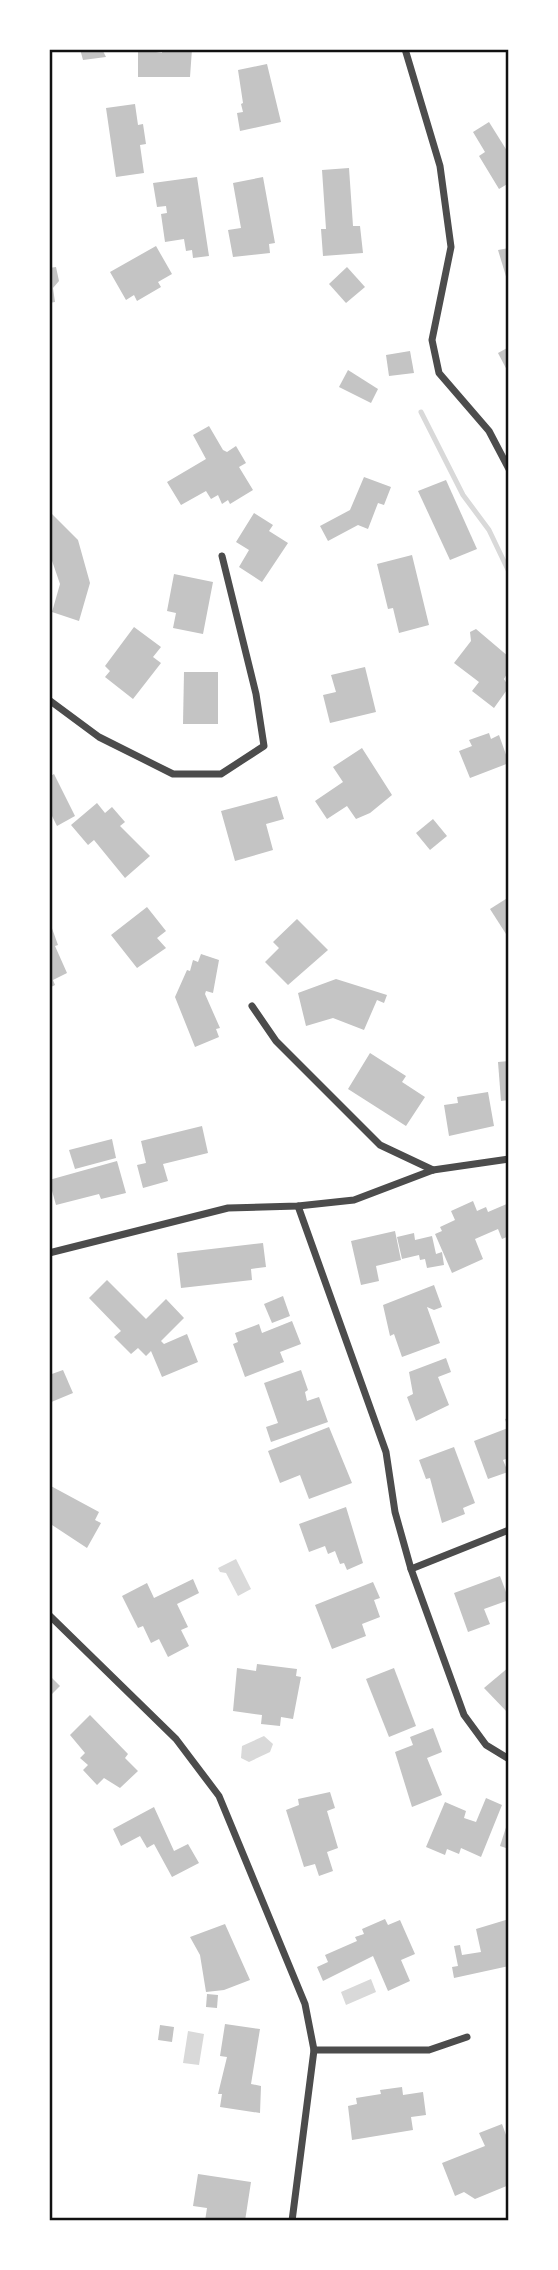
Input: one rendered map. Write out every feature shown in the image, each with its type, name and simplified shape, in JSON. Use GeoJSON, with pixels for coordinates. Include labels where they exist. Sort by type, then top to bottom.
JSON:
{"type":"FeatureCollection","features":[{"type":"Feature","properties":{"kind":"street"},"geometry":{"type":"LineString","coordinates":[[405,49],[440,166],[451,247],[432,340],[439,373],[489,431],[509,470]]}},
{"type":"Feature","properties":{"kind":"street"},"geometry":{"type":"LineString","coordinates":[[49,700],[99,737],[173,774],[221,774],[264,746],[256,694],[222,556]]}},
{"type":"Feature","properties":{"kind":"street"},"geometry":{"type":"LineString","coordinates":[[252,1006],[276,1041],[380,1144],[433,1170]]}},
{"type":"Feature","properties":{"kind":"street"},"geometry":{"type":"LineString","coordinates":[[49,1253],[228,1208],[298,1206],[354,1200],[433,1170],[509,1159]]}},
{"type":"Feature","properties":{"kind":"street"},"geometry":{"type":"LineString","coordinates":[[298,1206],[386,1452],[396,1512],[411,1569],[464,1715],[486,1745],[509,1759]]}},
{"type":"Feature","properties":{"kind":"street"},"geometry":{"type":"LineString","coordinates":[[411,1569],[509,1530]]}},
{"type":"Feature","properties":{"kind":"street"},"geometry":{"type":"LineString","coordinates":[[49,1615],[176,1739],[219,1797],[257,1883],[304,2004],[314,2050],[292,2221]]}},
{"type":"Feature","properties":{"kind":"street"},"geometry":{"type":"LineString","coordinates":[[314,2050],[429,2050],[467,2037]]}},
{"type":"Feature","properties":{"kind":"shaded area"},"geometry":{"type":"Polygon","coordinates":[[[236,1559],[251,1589],[238,1596],[226,1573],[220,1572],[218,1568],[236,1559]]]}},
{"type":"Feature","properties":{"kind":"shaded area"},"geometry":{"type":"Polygon","coordinates":[[[264,1736],[273,1744],[270,1752],[249,1762],[241,1758],[242,1746],[264,1736]]]}},
{"type":"Feature","properties":{"kind":"shaded area"},"geometry":{"type":"Polygon","coordinates":[[[371,1979],[376,1992],[346,2005],[341,1992],[371,1979]]]}},
{"type":"Feature","properties":{"kind":"shaded area"},"geometry":{"type":"Polygon","coordinates":[[[188,2031],[204,2034],[199,2065],[183,2063],[188,2031]]]}},
{"type":"Feature","properties":{"kind":"building"},"geometry":{"type":"Polygon","coordinates":[[[80,49],[102,49],[106,57],[83,60],[80,49]]]}},
{"type":"Feature","properties":{"kind":"building"},"geometry":{"type":"Polygon","coordinates":[[[138,49],[162,53],[162,49],[192,49],[190,77],[138,77],[138,49]]]}},
{"type":"Feature","properties":{"kind":"building"},"geometry":{"type":"Polygon","coordinates":[[[267,64],[281,122],[240,131],[237,113],[243,112],[243,103],[238,70],[267,64]]]}},
{"type":"Feature","properties":{"kind":"building"},"geometry":{"type":"Polygon","coordinates":[[[135,104],[138,125],[143,124],[146,144],[140,145],[144,173],[116,177],[106,108],[135,104]]]}},
{"type":"Feature","properties":{"kind":"building"},"geometry":{"type":"Polygon","coordinates":[[[489,122],[509,154],[509,183],[499,189],[479,156],[485,152],[473,132],[489,122]]]}},
{"type":"Feature","properties":{"kind":"building"},"geometry":{"type":"Polygon","coordinates":[[[349,168],[353,226],[360,226],[363,253],[323,256],[321,229],[326,229],[322,170],[349,168]]]}},
{"type":"Feature","properties":{"kind":"building"},"geometry":{"type":"Polygon","coordinates":[[[197,177],[209,256],[193,258],[192,250],[186,251],[184,239],[165,242],[161,214],[167,213],[166,206],[157,207],[153,183],[197,177]]]}},
{"type":"Feature","properties":{"kind":"building"},"geometry":{"type":"Polygon","coordinates":[[[263,177],[275,243],[269,244],[270,253],[233,257],[228,230],[241,228],[233,183],[263,177]]]}},
{"type":"Feature","properties":{"kind":"building"},"geometry":{"type":"Polygon","coordinates":[[[156,246],[172,274],[158,282],[161,287],[137,301],[134,295],[126,300],[110,272],[156,246]]]}},
{"type":"Feature","properties":{"kind":"building"},"geometry":{"type":"Polygon","coordinates":[[[509,248],[509,283],[508,283],[498,250],[509,248]]]}},
{"type":"Feature","properties":{"kind":"building"},"geometry":{"type":"Polygon","coordinates":[[[56,267],[59,281],[53,288],[55,302],[49,303],[49,268],[56,267]]]}},
{"type":"Feature","properties":{"kind":"building"},"geometry":{"type":"Polygon","coordinates":[[[347,267],[365,287],[346,303],[329,284],[347,267]]]}},
{"type":"Feature","properties":{"kind":"building"},"geometry":{"type":"Polygon","coordinates":[[[509,347],[509,374],[498,353],[509,347]]]}},
{"type":"Feature","properties":{"kind":"building"},"geometry":{"type":"Polygon","coordinates":[[[410,351],[414,373],[389,376],[386,355],[410,351]]]}},
{"type":"Feature","properties":{"kind":"building"},"geometry":{"type":"Polygon","coordinates":[[[348,370],[378,389],[371,403],[339,387],[348,370]]]}},
{"type":"Feature","properties":{"kind":"building"},"geometry":{"type":"Polygon","coordinates":[[[209,426],[223,450],[227,452],[236,446],[246,463],[239,467],[253,490],[230,504],[228,500],[222,504],[218,495],[211,499],[206,491],[181,505],[167,482],[206,459],[193,435],[209,426]]]}},
{"type":"Feature","properties":{"kind":"building"},"geometry":{"type":"Polygon","coordinates":[[[364,477],[391,487],[384,505],[378,503],[368,529],[358,525],[328,541],[320,526],[350,510],[364,477]]]}},
{"type":"Feature","properties":{"kind":"building"},"geometry":{"type":"Polygon","coordinates":[[[446,480],[477,549],[450,560],[418,491],[446,480]]]}},
{"type":"Feature","properties":{"kind":"building"},"geometry":{"type":"Polygon","coordinates":[[[49,511],[78,540],[90,583],[79,621],[52,612],[60,584],[49,552],[49,511]]]}},
{"type":"Feature","properties":{"kind":"building"},"geometry":{"type":"Polygon","coordinates":[[[254,513],[273,525],[269,531],[288,543],[262,582],[239,567],[249,550],[236,542],[254,513]]]}},
{"type":"Feature","properties":{"kind":"building"},"geometry":{"type":"Polygon","coordinates":[[[412,555],[429,625],[399,633],[393,608],[388,609],[377,564],[412,555]]]}},
{"type":"Feature","properties":{"kind":"building"},"geometry":{"type":"Polygon","coordinates":[[[174,574],[213,582],[203,634],[173,628],[176,613],[167,611],[174,574]]]}},
{"type":"Feature","properties":{"kind":"building"},"geometry":{"type":"Polygon","coordinates":[[[134,627],[161,647],[153,657],[161,663],[133,699],[105,677],[110,671],[105,666],[134,627]]]}},
{"type":"Feature","properties":{"kind":"building"},"geometry":{"type":"Polygon","coordinates":[[[476,629],[509,657],[508,672],[504,679],[509,687],[494,708],[472,691],[479,682],[454,663],[471,641],[470,632],[476,629]]]}},
{"type":"Feature","properties":{"kind":"building"},"geometry":{"type":"Polygon","coordinates":[[[365,667],[376,712],[330,723],[323,695],[336,692],[331,675],[365,667]]]}},
{"type":"Feature","properties":{"kind":"building"},"geometry":{"type":"Polygon","coordinates":[[[184,672],[218,672],[218,724],[183,724],[184,672]]]}},
{"type":"Feature","properties":{"kind":"building"},"geometry":{"type":"Polygon","coordinates":[[[489,733],[491,739],[499,735],[509,763],[470,778],[459,751],[472,746],[469,740],[489,733]]]}},
{"type":"Feature","properties":{"kind":"building"},"geometry":{"type":"Polygon","coordinates":[[[362,748],[392,795],[370,813],[356,819],[347,806],[327,819],[315,801],[343,782],[333,767],[362,748]]]}},
{"type":"Feature","properties":{"kind":"building"},"geometry":{"type":"Polygon","coordinates":[[[54,774],[75,816],[57,826],[49,810],[49,777],[54,774]]]}},
{"type":"Feature","properties":{"kind":"building"},"geometry":{"type":"Polygon","coordinates":[[[277,796],[284,819],[266,824],[273,850],[235,861],[221,811],[277,796]]]}},
{"type":"Feature","properties":{"kind":"building"},"geometry":{"type":"Polygon","coordinates":[[[97,803],[105,813],[112,807],[125,822],[120,826],[150,856],[125,878],[94,840],[88,845],[71,825],[97,803]]]}},
{"type":"Feature","properties":{"kind":"building"},"geometry":{"type":"Polygon","coordinates":[[[433,819],[447,836],[430,850],[416,833],[433,819]]]}},
{"type":"Feature","properties":{"kind":"building"},"geometry":{"type":"Polygon","coordinates":[[[509,897],[509,933],[506,934],[490,909],[509,897]]]}},
{"type":"Feature","properties":{"kind":"building"},"geometry":{"type":"Polygon","coordinates":[[[147,907],[166,931],[157,938],[166,948],[137,968],[111,935],[147,907]]]}},
{"type":"Feature","properties":{"kind":"building"},"geometry":{"type":"Polygon","coordinates":[[[297,919],[328,950],[288,985],[265,962],[279,948],[273,942],[297,919]]]}},
{"type":"Feature","properties":{"kind":"building"},"geometry":{"type":"Polygon","coordinates":[[[49,920],[58,945],[55,946],[67,973],[53,980],[55,985],[49,988],[49,920]]]}},
{"type":"Feature","properties":{"kind":"building"},"geometry":{"type":"Polygon","coordinates":[[[201,954],[219,960],[213,993],[206,991],[205,994],[220,1028],[216,1029],[219,1037],[195,1047],[175,997],[187,970],[190,971],[193,960],[198,962],[201,954]]]}},
{"type":"Feature","properties":{"kind":"building"},"geometry":{"type":"Polygon","coordinates":[[[336,979],[387,995],[384,1003],[377,1000],[364,1030],[333,1018],[306,1026],[298,993],[336,979]]]}},
{"type":"Feature","properties":{"kind":"building"},"geometry":{"type":"Polygon","coordinates":[[[370,1053],[406,1076],[402,1082],[425,1097],[406,1126],[348,1089],[370,1053]]]}},
{"type":"Feature","properties":{"kind":"building"},"geometry":{"type":"Polygon","coordinates":[[[509,1061],[509,1100],[501,1101],[498,1062],[509,1061]]]}},
{"type":"Feature","properties":{"kind":"building"},"geometry":{"type":"Polygon","coordinates":[[[488,1092],[494,1126],[449,1136],[444,1105],[458,1103],[457,1097],[488,1092]]]}},
{"type":"Feature","properties":{"kind":"building"},"geometry":{"type":"Polygon","coordinates":[[[202,1126],[208,1153],[163,1164],[168,1181],[143,1188],[137,1165],[146,1163],[141,1141],[202,1126]]]}},
{"type":"Feature","properties":{"kind":"building"},"geometry":{"type":"Polygon","coordinates":[[[112,1139],[116,1158],[75,1169],[69,1150],[112,1139]]]}},
{"type":"Feature","properties":{"kind":"building"},"geometry":{"type":"Polygon","coordinates":[[[117,1161],[126,1193],[101,1199],[99,1194],[56,1205],[49,1180],[117,1161]]]}},
{"type":"Feature","properties":{"kind":"building"},"geometry":{"type":"Polygon","coordinates":[[[473,1201],[477,1211],[486,1207],[488,1212],[509,1203],[509,1236],[502,1239],[498,1229],[475,1239],[483,1259],[452,1273],[435,1234],[442,1231],[440,1227],[455,1220],[451,1211],[473,1201]]]}},
{"type":"Feature","properties":{"kind":"building"},"geometry":{"type":"Polygon","coordinates":[[[395,1231],[401,1260],[376,1266],[379,1281],[361,1285],[351,1241],[395,1231]]]}},
{"type":"Feature","properties":{"kind":"building"},"geometry":{"type":"Polygon","coordinates":[[[414,1233],[415,1240],[432,1236],[436,1254],[442,1252],[444,1265],[427,1268],[425,1259],[420,1260],[419,1255],[402,1259],[397,1237],[414,1233]]]}},
{"type":"Feature","properties":{"kind":"building"},"geometry":{"type":"Polygon","coordinates":[[[263,1243],[266,1267],[251,1269],[252,1280],[181,1288],[177,1253],[263,1243]]]}},
{"type":"Feature","properties":{"kind":"building"},"geometry":{"type":"Polygon","coordinates":[[[107,1280],[146,1319],[166,1299],[184,1318],[161,1341],[164,1344],[187,1334],[198,1362],[162,1377],[151,1351],[146,1356],[138,1348],[131,1354],[114,1337],[121,1331],[89,1298],[107,1280]]]}},
{"type":"Feature","properties":{"kind":"building"},"geometry":{"type":"Polygon","coordinates":[[[434,1285],[442,1307],[434,1310],[427,1307],[440,1343],[402,1357],[394,1334],[390,1336],[383,1305],[434,1285]]]}},
{"type":"Feature","properties":{"kind":"building"},"geometry":{"type":"Polygon","coordinates":[[[283,1296],[290,1316],[272,1323],[264,1304],[283,1296]]]}},
{"type":"Feature","properties":{"kind":"building"},"geometry":{"type":"Polygon","coordinates":[[[292,1321],[301,1344],[280,1352],[284,1362],[245,1377],[233,1344],[238,1342],[235,1333],[259,1324],[262,1333],[292,1321]]]}},
{"type":"Feature","properties":{"kind":"building"},"geometry":{"type":"Polygon","coordinates":[[[446,1358],[451,1372],[438,1377],[449,1405],[416,1421],[407,1397],[413,1394],[409,1372],[446,1358]]]}},
{"type":"Feature","properties":{"kind":"building"},"geometry":{"type":"Polygon","coordinates":[[[63,1370],[73,1393],[49,1403],[49,1375],[63,1370]]]}},
{"type":"Feature","properties":{"kind":"building"},"geometry":{"type":"Polygon","coordinates":[[[301,1370],[308,1390],[305,1392],[307,1401],[319,1397],[328,1422],[271,1442],[266,1427],[278,1423],[264,1383],[301,1370]]]}},
{"type":"Feature","properties":{"kind":"building"},"geometry":{"type":"Polygon","coordinates":[[[509,1418],[509,1458],[503,1460],[508,1472],[488,1479],[474,1441],[508,1428],[505,1419],[509,1418]]]}},
{"type":"Feature","properties":{"kind":"building"},"geometry":{"type":"Polygon","coordinates":[[[329,1427],[352,1483],[309,1499],[300,1475],[280,1483],[268,1451],[329,1427]]]}},
{"type":"Feature","properties":{"kind":"building"},"geometry":{"type":"Polygon","coordinates":[[[454,1447],[475,1503],[463,1508],[465,1514],[442,1523],[430,1478],[426,1479],[419,1460],[454,1447]]]}},
{"type":"Feature","properties":{"kind":"building"},"geometry":{"type":"Polygon","coordinates":[[[49,1485],[99,1512],[95,1520],[101,1523],[87,1548],[49,1523],[49,1485]]]}},
{"type":"Feature","properties":{"kind":"building"},"geometry":{"type":"Polygon","coordinates":[[[346,1507],[363,1563],[347,1570],[344,1563],[340,1564],[335,1551],[328,1554],[325,1546],[309,1552],[299,1524],[346,1507]]]}},
{"type":"Feature","properties":{"kind":"building"},"geometry":{"type":"Polygon","coordinates":[[[500,1576],[509,1600],[484,1609],[490,1624],[468,1632],[454,1593],[500,1576]]]}},
{"type":"Feature","properties":{"kind":"building"},"geometry":{"type":"Polygon","coordinates":[[[193,1579],[199,1593],[177,1604],[188,1627],[181,1630],[189,1646],[168,1657],[159,1639],[151,1643],[143,1626],[138,1628],[122,1596],[147,1583],[154,1598],[193,1579]]]}},
{"type":"Feature","properties":{"kind":"building"},"geometry":{"type":"Polygon","coordinates":[[[373,1582],[380,1598],[374,1600],[380,1617],[362,1624],[366,1636],[332,1649],[315,1605],[373,1582]]]}},
{"type":"Feature","properties":{"kind":"building"},"geometry":{"type":"Polygon","coordinates":[[[257,1664],[297,1669],[296,1676],[301,1677],[293,1719],[281,1717],[280,1726],[261,1724],[262,1715],[233,1711],[237,1668],[256,1671],[257,1664]]]}},
{"type":"Feature","properties":{"kind":"building"},"geometry":{"type":"Polygon","coordinates":[[[509,1667],[509,1714],[484,1688],[509,1667]]]}},
{"type":"Feature","properties":{"kind":"building"},"geometry":{"type":"Polygon","coordinates":[[[394,1668],[416,1726],[389,1737],[366,1679],[394,1668]]]}},
{"type":"Feature","properties":{"kind":"building"},"geometry":{"type":"Polygon","coordinates":[[[49,1675],[60,1686],[49,1697],[49,1675]]]}},
{"type":"Feature","properties":{"kind":"building"},"geometry":{"type":"Polygon","coordinates":[[[90,1715],[128,1754],[125,1758],[138,1771],[120,1788],[104,1778],[97,1785],[83,1770],[88,1765],[80,1758],[85,1753],[70,1735],[90,1715]]]}},
{"type":"Feature","properties":{"kind":"building"},"geometry":{"type":"Polygon","coordinates":[[[433,1728],[442,1752],[427,1758],[442,1795],[412,1807],[395,1752],[413,1745],[410,1737],[433,1728]]]}},
{"type":"Feature","properties":{"kind":"building"},"geometry":{"type":"Polygon","coordinates":[[[330,1792],[335,1808],[327,1811],[338,1848],[327,1852],[333,1871],[319,1876],[315,1864],[304,1867],[286,1810],[299,1805],[298,1799],[330,1792]]]}},
{"type":"Feature","properties":{"kind":"building"},"geometry":{"type":"Polygon","coordinates":[[[486,1798],[502,1805],[481,1857],[461,1848],[459,1854],[447,1849],[445,1855],[426,1847],[445,1802],[466,1811],[464,1818],[476,1822],[486,1798]]]}},
{"type":"Feature","properties":{"kind":"building"},"geometry":{"type":"Polygon","coordinates":[[[154,1807],[174,1851],[188,1844],[199,1863],[172,1877],[154,1844],[147,1848],[140,1836],[121,1846],[113,1829],[154,1807]]]}},
{"type":"Feature","properties":{"kind":"building"},"geometry":{"type":"Polygon","coordinates":[[[509,1818],[509,1849],[500,1846],[509,1818]]]}},
{"type":"Feature","properties":{"kind":"building"},"geometry":{"type":"Polygon","coordinates":[[[385,1919],[388,1925],[400,1920],[415,1954],[401,1960],[410,1981],[388,1991],[373,1956],[323,1981],[317,1967],[328,1962],[325,1955],[357,1941],[355,1937],[364,1934],[362,1929],[385,1919]]]}},
{"type":"Feature","properties":{"kind":"building"},"geometry":{"type":"Polygon","coordinates":[[[509,1919],[509,1966],[454,1978],[452,1967],[458,1966],[454,1946],[460,1945],[462,1955],[481,1952],[476,1929],[509,1919]]]}},
{"type":"Feature","properties":{"kind":"building"},"geometry":{"type":"Polygon","coordinates":[[[225,1924],[250,1980],[224,1990],[206,1992],[200,1955],[190,1937],[225,1924]]]}},
{"type":"Feature","properties":{"kind":"building"},"geometry":{"type":"Polygon","coordinates":[[[207,1994],[218,1995],[217,2008],[206,2007],[207,1994]]]}},
{"type":"Feature","properties":{"kind":"building"},"geometry":{"type":"Polygon","coordinates":[[[225,2024],[260,2029],[251,2084],[261,2086],[260,2113],[220,2107],[222,2094],[218,2094],[227,2057],[220,2056],[225,2024]]]}},
{"type":"Feature","properties":{"kind":"building"},"geometry":{"type":"Polygon","coordinates":[[[160,2025],[174,2027],[172,2042],[158,2040],[160,2025]]]}},
{"type":"Feature","properties":{"kind":"building"},"geometry":{"type":"Polygon","coordinates":[[[402,2087],[403,2095],[423,2092],[426,2115],[411,2117],[413,2130],[352,2140],[348,2106],[357,2104],[356,2098],[381,2094],[380,2090],[402,2087]]]}},
{"type":"Feature","properties":{"kind":"building"},"geometry":{"type":"Polygon","coordinates":[[[502,2124],[509,2143],[509,2185],[475,2199],[464,2192],[455,2196],[442,2163],[485,2146],[479,2133],[502,2124]]]}},
{"type":"Feature","properties":{"kind":"building"},"geometry":{"type":"Polygon","coordinates":[[[198,2174],[251,2182],[245,2221],[205,2221],[207,2208],[193,2206],[198,2174]]]}},
{"type":"Feature","properties":{"kind":"waterway"},"geometry":{"type":"LineString","coordinates":[[421,412],[463,495],[489,530],[509,572]]}}]}
